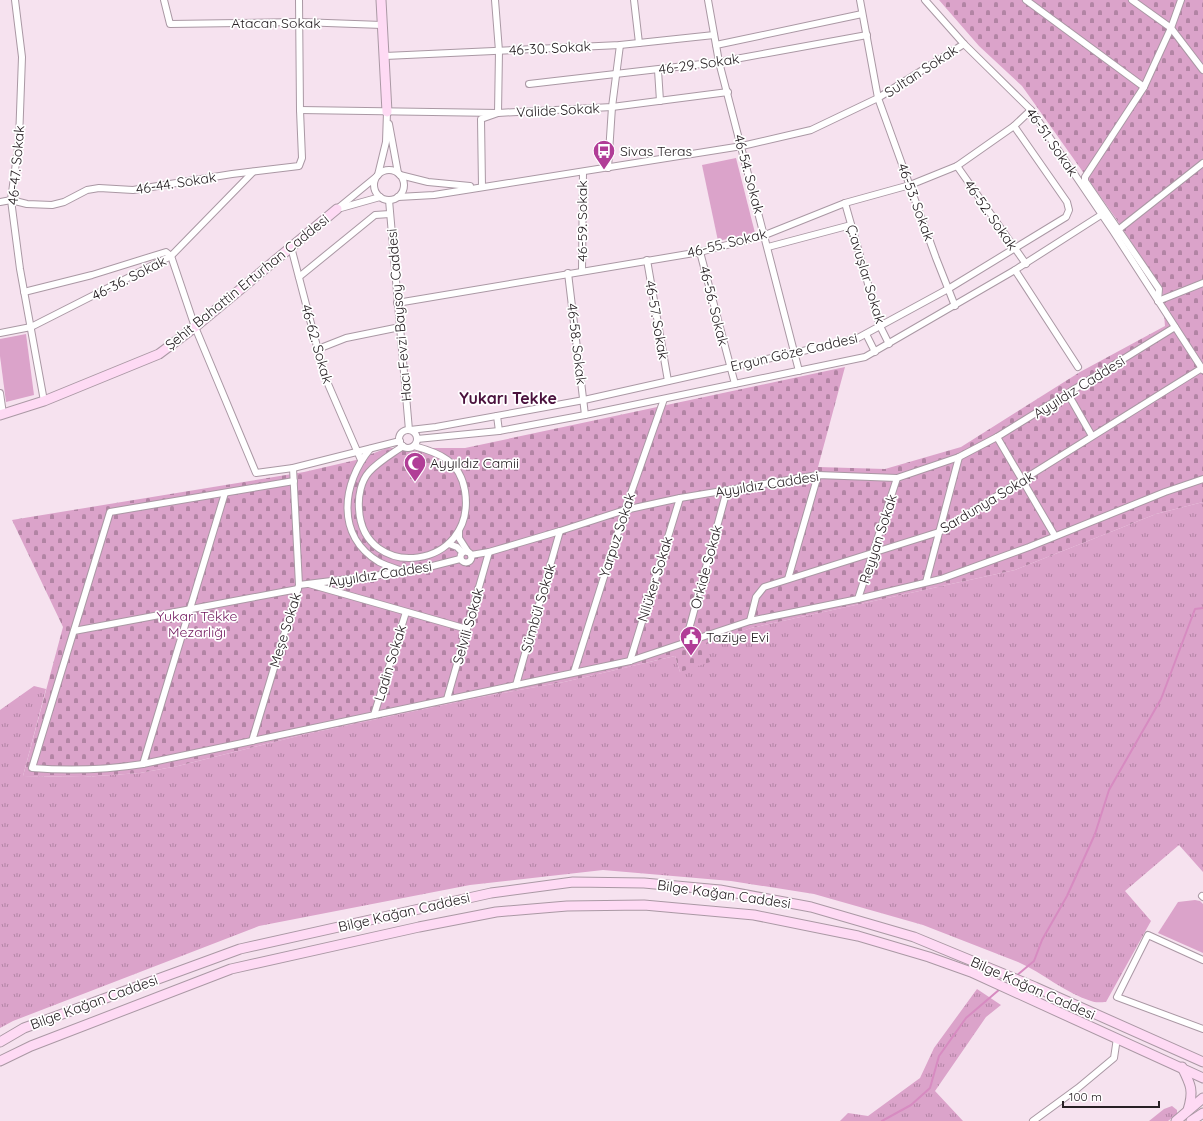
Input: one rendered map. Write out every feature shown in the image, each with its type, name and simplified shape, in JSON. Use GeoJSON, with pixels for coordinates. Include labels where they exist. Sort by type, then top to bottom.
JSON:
{"type":"FeatureCollection","features":[{"type":"Feature","properties":{"kind":"main road"},"geometry":{"type":"LineString","coordinates":[[381,0],[388,112]]}},
{"type":"Feature","properties":{"kind":"main road","name":"Şehit Bahattin Erturhan Caddesi"},"geometry":{"type":"LineString","coordinates":[[2,415],[44,401],[159,354],[195,327],[337,209]]}},
{"type":"Feature","properties":{"kind":"main road","name":"Bilge Kağan Caddesi"},"geometry":{"type":"LineString","coordinates":[[0,1042],[24,1028],[240,949],[491,893],[573,882],[644,883],[720,890],[811,907],[914,937],[1035,987],[1203,1062]]}},
{"type":"Feature","properties":{"kind":"main road","name":"Bilge Kağan Caddesi"},"geometry":{"type":"LineString","coordinates":[[0,1061],[32,1046],[232,969],[420,927],[496,912],[567,906],[644,905],[754,915],[858,936],[929,956],[985,978],[1182,1067],[1203,1078]]}},
{"type":"Feature","properties":{"kind":"main road"},"geometry":{"type":"LineString","coordinates":[[1187,1056],[1203,1057]]}},
{"type":"Feature","properties":{"kind":"main road"},"geometry":{"type":"LineString","coordinates":[[1182,1067],[1189,1081],[1192,1094],[1188,1110]]}},
{"type":"Feature","properties":{"kind":"main road"},"geometry":{"type":"LineString","coordinates":[[1176,1121],[1203,1098]]}},
{"type":"Feature","properties":{"kind":"main road"},"geometry":{"type":"LineString","coordinates":[[1191,1121],[1203,1113]]}},
{"type":"Feature","properties":{"kind":"main road"},"geometry":{"type":"LineString","coordinates":[[1197,1121],[1203,1120]]}},
{"type":"Feature","properties":{"kind":"street","name":"46-47. Sokak"},"geometry":{"type":"LineString","coordinates":[[15,0],[22,57],[19,140],[11,200],[14,233],[44,401]]}},
{"type":"Feature","properties":{"kind":"street","name":"Atacan Sokak"},"geometry":{"type":"LineString","coordinates":[[164,0],[170,24],[300,22],[382,25]]}},
{"type":"Feature","properties":{"kind":"street"},"geometry":{"type":"LineString","coordinates":[[299,0],[300,110]]}},
{"type":"Feature","properties":{"kind":"street"},"geometry":{"type":"LineString","coordinates":[[482,187],[481,119],[498,113],[499,51],[495,0]]}},
{"type":"Feature","properties":{"kind":"street"},"geometry":{"type":"LineString","coordinates":[[634,0],[639,43]]}},
{"type":"Feature","properties":{"kind":"street","name":"46-54. Sokak"},"geometry":{"type":"LineString","coordinates":[[708,0],[719,62],[742,146],[799,371]]}},
{"type":"Feature","properties":{"kind":"street"},"geometry":{"type":"LineString","coordinates":[[388,112],[386,142],[374,187],[380,197],[389,200],[398,197],[434,195],[742,146],[811,130],[878,98],[860,0]]}},
{"type":"Feature","properties":{"kind":"street","name":"46-51. Sokak"},"geometry":{"type":"LineString","coordinates":[[925,0],[964,44],[1031,110],[1202,369]]}},
{"type":"Feature","properties":{"kind":"street"},"geometry":{"type":"LineString","coordinates":[[1026,0],[1144,87],[1171,28],[1181,0]]}},
{"type":"Feature","properties":{"kind":"street"},"geometry":{"type":"LineString","coordinates":[[1132,0],[1171,28],[1203,70]]}},
{"type":"Feature","properties":{"kind":"street","name":"46-29. Sokak"},"geometry":{"type":"LineString","coordinates":[[716,45],[862,14]]}},
{"type":"Feature","properties":{"kind":"street","name":"46-30. Sokak"},"geometry":{"type":"LineString","coordinates":[[385,56],[639,43],[714,35]]}},
{"type":"Feature","properties":{"kind":"street","name":"46-29. Sokak"},"geometry":{"type":"LineString","coordinates":[[529,84],[719,62],[867,35]]}},
{"type":"Feature","properties":{"kind":"street"},"geometry":{"type":"LineString","coordinates":[[608,168],[612,107],[620,44]]}},
{"type":"Feature","properties":{"kind":"street","name":"Sultan Sokak"},"geometry":{"type":"LineString","coordinates":[[878,98],[964,44]]}},
{"type":"Feature","properties":{"kind":"street"},"geometry":{"type":"LineString","coordinates":[[658,70],[660,101]]}},
{"type":"Feature","properties":{"kind":"street","name":"46-51. Sokak"},"geometry":{"type":"LineString","coordinates":[[1144,87],[1085,177],[1086,181],[1118,230],[1159,290],[1158,301]]}},
{"type":"Feature","properties":{"kind":"street","name":"Valide Sokak"},"geometry":{"type":"LineString","coordinates":[[300,110],[498,113],[612,107],[728,92]]}},
{"type":"Feature","properties":{"kind":"street","name":"46-53. Sokak"},"geometry":{"type":"LineString","coordinates":[[878,98],[955,306]]}},
{"type":"Feature","properties":{"kind":"street","name":"46-44. Sokak"},"geometry":{"type":"LineString","coordinates":[[0,202],[11,200],[27,204],[52,205],[64,202],[87,190],[99,188],[133,190],[299,166],[302,158],[300,110]]}},
{"type":"Feature","properties":{"kind":"street","name":"46-55. Sokak"},"geometry":{"type":"LineString","coordinates":[[398,303],[568,273],[700,252],[765,235],[845,203],[910,185],[957,166],[1014,126],[1031,110]]}},
{"type":"Feature","properties":{"kind":"street"},"geometry":{"type":"LineString","coordinates":[[388,112],[399,174],[404,185],[402,192],[398,197]]}},
{"type":"Feature","properties":{"kind":"street","name":"Ergun Göze Caddesi"},"geometry":{"type":"LineString","coordinates":[[410,430],[481,419],[584,400],[856,339],[866,334],[948,289],[1061,221],[1069,210],[1067,202],[1014,126]]}},
{"type":"Feature","properties":{"kind":"street"},"geometry":{"type":"LineString","coordinates":[[1118,230],[1203,163]]}},
{"type":"Feature","properties":{"kind":"street","name":"46-52. Sokak"},"geometry":{"type":"LineString","coordinates":[[957,166],[1026,264]]}},
{"type":"Feature","properties":{"kind":"street"},"geometry":{"type":"LineString","coordinates":[[377,176],[388,170],[445,185],[482,187]]}},
{"type":"Feature","properties":{"kind":"street","name":"46-36. Sokak"},"geometry":{"type":"LineString","coordinates":[[0,333],[31,327],[171,256],[252,172]]}},
{"type":"Feature","properties":{"kind":"street","name":"46-59. Sokak"},"geometry":{"type":"LineString","coordinates":[[582,172],[582,271]]}},
{"type":"Feature","properties":{"kind":"street","name":"Şehit Bahattin Erturhan Caddesi"},"geometry":{"type":"LineString","coordinates":[[337,209],[377,176]]}},
{"type":"Feature","properties":{"kind":"street","name":"Şehit Bahattin Erturhan Caddesi"},"geometry":{"type":"LineString","coordinates":[[337,209],[380,197]]}},
{"type":"Feature","properties":{"kind":"street","name":"Hacı Fevzi Baysoy Caddesi"},"geometry":{"type":"LineString","coordinates":[[389,200],[410,430]]}},
{"type":"Feature","properties":{"kind":"street","name":"Ç:avuşlar Sokak"},"geometry":{"type":"LineString","coordinates":[[845,203],[880,326],[889,344]]}},
{"type":"Feature","properties":{"kind":"street"},"geometry":{"type":"LineString","coordinates":[[299,277],[375,215],[390,214]]}},
{"type":"Feature","properties":{"kind":"street","name":"Ergun Göze Caddesi"},"geometry":{"type":"LineString","coordinates":[[417,439],[499,431],[585,416],[856,359],[875,352],[955,306],[1026,264],[1101,215]]}},
{"type":"Feature","properties":{"kind":"street"},"geometry":{"type":"LineString","coordinates":[[768,247],[851,225]]}},
{"type":"Feature","properties":{"kind":"street","name":"46-62. Sokak"},"geometry":{"type":"LineString","coordinates":[[291,247],[325,377],[361,460]]}},
{"type":"Feature","properties":{"kind":"street"},"geometry":{"type":"LineString","coordinates":[[24,292],[92,275],[166,252],[171,256],[195,327],[256,473],[293,468],[371,448],[402,444],[409,448],[414,446],[439,454],[447,459],[461,476],[465,494],[466,511],[459,531],[449,544],[430,556],[414,559],[403,558],[382,550],[374,545],[361,522],[358,503],[365,478],[379,462],[402,444]]}},
{"type":"Feature","properties":{"kind":"street","name":"46-56. Sokak"},"geometry":{"type":"LineString","coordinates":[[700,252],[735,384]]}},
{"type":"Feature","properties":{"kind":"street","name":"46-57. Sokak"},"geometry":{"type":"LineString","coordinates":[[647,260],[668,381]]}},
{"type":"Feature","properties":{"kind":"street"},"geometry":{"type":"LineString","coordinates":[[1015,270],[1078,367]]}},
{"type":"Feature","properties":{"kind":"street","name":"46-58. Sokak"},"geometry":{"type":"LineString","coordinates":[[568,273],[585,416]]}},
{"type":"Feature","properties":{"kind":"street"},"geometry":{"type":"LineString","coordinates":[[1158,301],[1203,283]]}},
{"type":"Feature","properties":{"kind":"street"},"geometry":{"type":"LineString","coordinates":[[318,349],[346,338],[400,327]]}},
{"type":"Feature","properties":{"kind":"street","name":"Ayyıldız Caddesi"},"geometry":{"type":"LineString","coordinates":[[74,631],[309,584],[407,572],[460,559],[464,562],[468,562],[467,553],[489,552],[625,510],[680,498],[818,475],[897,478],[959,458],[1068,394],[1175,327]]}},
{"type":"Feature","properties":{"kind":"street"},"geometry":{"type":"LineString","coordinates":[[866,334],[875,352]]}},
{"type":"Feature","properties":{"kind":"street","name":"Sardunya Sokak"},"geometry":{"type":"LineString","coordinates":[[750,621],[752,608],[760,591],[764,587],[939,532],[1202,369]]}},
{"type":"Feature","properties":{"kind":"street"},"geometry":{"type":"LineString","coordinates":[[0,393],[2,415]]}},
{"type":"Feature","properties":{"kind":"street"},"geometry":{"type":"LineString","coordinates":[[1068,394],[1092,436]]}},
{"type":"Feature","properties":{"kind":"street","name":"Yarpuz Sokak"},"geometry":{"type":"LineString","coordinates":[[574,672],[625,510],[664,399]]}},
{"type":"Feature","properties":{"kind":"street"},"geometry":{"type":"LineString","coordinates":[[497,416],[499,431]]}},
{"type":"Feature","properties":{"kind":"street"},"geometry":{"type":"LineString","coordinates":[[481,419],[484,433]]}},
{"type":"Feature","properties":{"kind":"street"},"geometry":{"type":"LineString","coordinates":[[402,444],[402,433],[410,430],[415,433],[417,439],[414,446]]}},
{"type":"Feature","properties":{"kind":"street"},"geometry":{"type":"LineString","coordinates":[[997,437],[1055,536]]}},
{"type":"Feature","properties":{"kind":"street"},"geometry":{"type":"LineString","coordinates":[[371,448],[361,460],[348,488],[346,501],[347,514],[352,530],[364,549],[379,562],[407,572]]}},
{"type":"Feature","properties":{"kind":"street"},"geometry":{"type":"LineString","coordinates":[[926,582],[959,458]]}},
{"type":"Feature","properties":{"kind":"street","name":"Meşe Sokak"},"geometry":{"type":"LineString","coordinates":[[252,741],[298,587],[293,468]]}},
{"type":"Feature","properties":{"kind":"street"},"geometry":{"type":"LineString","coordinates":[[788,579],[818,475]]}},
{"type":"Feature","properties":{"kind":"street","name":"Reyyan Sokak"},"geometry":{"type":"LineString","coordinates":[[858,599],[897,478]]}},
{"type":"Feature","properties":{"kind":"street"},"geometry":{"type":"LineString","coordinates":[[294,481],[110,512],[32,768],[63,771],[89,770],[143,764],[630,660],[685,644],[750,621],[858,599],[960,572],[1165,492],[1203,479]]}},
{"type":"Feature","properties":{"kind":"street","name":"Orkide Sokak"},"geometry":{"type":"LineString","coordinates":[[685,644],[727,490]]}},
{"type":"Feature","properties":{"kind":"street"},"geometry":{"type":"LineString","coordinates":[[143,764],[225,493]]}},
{"type":"Feature","properties":{"kind":"street","name":"Nilüker Sokak"},"geometry":{"type":"LineString","coordinates":[[630,660],[680,498]]}},
{"type":"Feature","properties":{"kind":"street"},"geometry":{"type":"LineString","coordinates":[[459,531],[459,538],[467,553]]}},
{"type":"Feature","properties":{"kind":"street","name":"Sümbül Sokak"},"geometry":{"type":"LineString","coordinates":[[516,685],[560,531]]}},
{"type":"Feature","properties":{"kind":"street"},"geometry":{"type":"LineString","coordinates":[[449,544],[467,553]]}},
{"type":"Feature","properties":{"kind":"street","name":"Selvili Sokak"},"geometry":{"type":"LineString","coordinates":[[447,700],[489,552]]}},
{"type":"Feature","properties":{"kind":"street"},"geometry":{"type":"LineString","coordinates":[[460,559],[467,553]]}},
{"type":"Feature","properties":{"kind":"street"},"geometry":{"type":"LineString","coordinates":[[309,584],[467,629]]}},
{"type":"Feature","properties":{"kind":"street","name":"Ladin Sokak"},"geometry":{"type":"LineString","coordinates":[[374,715],[406,612]]}},
{"type":"Feature","properties":{"kind":"street"},"geometry":{"type":"LineString","coordinates":[[1203,960],[1148,935],[1117,997],[1203,1029]]}},
{"type":"Feature","properties":{"kind":"street"},"geometry":{"type":"LineString","coordinates":[[1033,1121],[1078,1088],[1114,1058],[1117,1038]]}},
{"type":"Feature","properties":{"kind":"green space","name":"Yukarı Tekke Mezarlığı"},"geometry":{"type":"Polygon","coordinates":[[[939,0],[1203,0],[1203,502],[1156,514],[1015,570],[751,628],[704,645],[710,662],[680,672],[675,656],[564,682],[481,697],[306,734],[178,766],[140,773],[83,777],[23,776],[63,627],[12,520],[304,472],[356,460],[387,448],[465,448],[845,367],[818,467],[885,469],[961,447],[1080,372],[1165,326],[1162,290],[1117,220],[1022,86],[979,46],[939,0]]]}},
{"type":"Feature","properties":{"kind":"green space"},"geometry":{"type":"Polygon","coordinates":[[[736,158],[755,233],[718,241],[702,165],[736,158]]]}},
{"type":"Feature","properties":{"kind":"green space"},"geometry":{"type":"Polygon","coordinates":[[[26,334],[34,395],[6,402],[0,356],[0,339],[26,334]]]}},
{"type":"Feature","properties":{"kind":"green space"},"geometry":{"type":"Polygon","coordinates":[[[1203,502],[1203,872],[1179,845],[1125,891],[1151,921],[1106,1002],[1094,1002],[1081,997],[1018,962],[923,925],[814,894],[731,881],[603,870],[470,885],[259,926],[13,1021],[0,1028],[0,710],[34,686],[46,689],[23,776],[83,777],[140,773],[178,766],[306,734],[481,697],[564,682],[675,656],[680,672],[703,645],[751,628],[1015,570],[1156,514],[1203,502]]]}},
{"type":"Feature","properties":{"kind":"green space"},"geometry":{"type":"Polygon","coordinates":[[[1195,900],[1200,901],[1203,904],[1203,953],[1158,933],[1178,902],[1195,900]]]}},
{"type":"Feature","properties":{"kind":"green space"},"geometry":{"type":"Polygon","coordinates":[[[977,989],[1001,1005],[986,1017],[935,1091],[963,1121],[840,1121],[848,1113],[868,1116],[920,1078],[934,1048],[977,989]]]}},
{"type":"Feature","properties":{"kind":"green space"},"geometry":{"type":"Polygon","coordinates":[[[1172,1106],[1177,1110],[1177,1114],[1168,1121],[1149,1121],[1164,1109],[1172,1106]]]}},
{"type":"Feature","properties":{"kind":"waterway"},"geometry":{"type":"LineString","coordinates":[[1016,976],[1034,961],[1042,940],[1067,896],[1095,834],[1109,790],[1161,699],[1195,609],[1203,608]]}},
{"type":"Feature","properties":{"kind":"waterway"},"geometry":{"type":"LineString","coordinates":[[882,1121],[911,1105],[930,1088],[939,1056],[966,1018],[1000,989]]}},
{"type":"Feature","properties":{"kind":"place","name":"Sivas Teras"},"geometry":{"type":"Point","coordinates":[604,170]}},
{"type":"Feature","properties":{"kind":"place","name":"Ayyıldız Camii"},"geometry":{"type":"Point","coordinates":[415,482]}},
{"type":"Feature","properties":{"kind":"place","name":"Taziye Evi"},"geometry":{"type":"Point","coordinates":[691,656]}},
{"type":"Feature","properties":{"kind":"district","name":"Yukarı Tekke"},"geometry":{"type":"Point","coordinates":[508,398]}}]}
